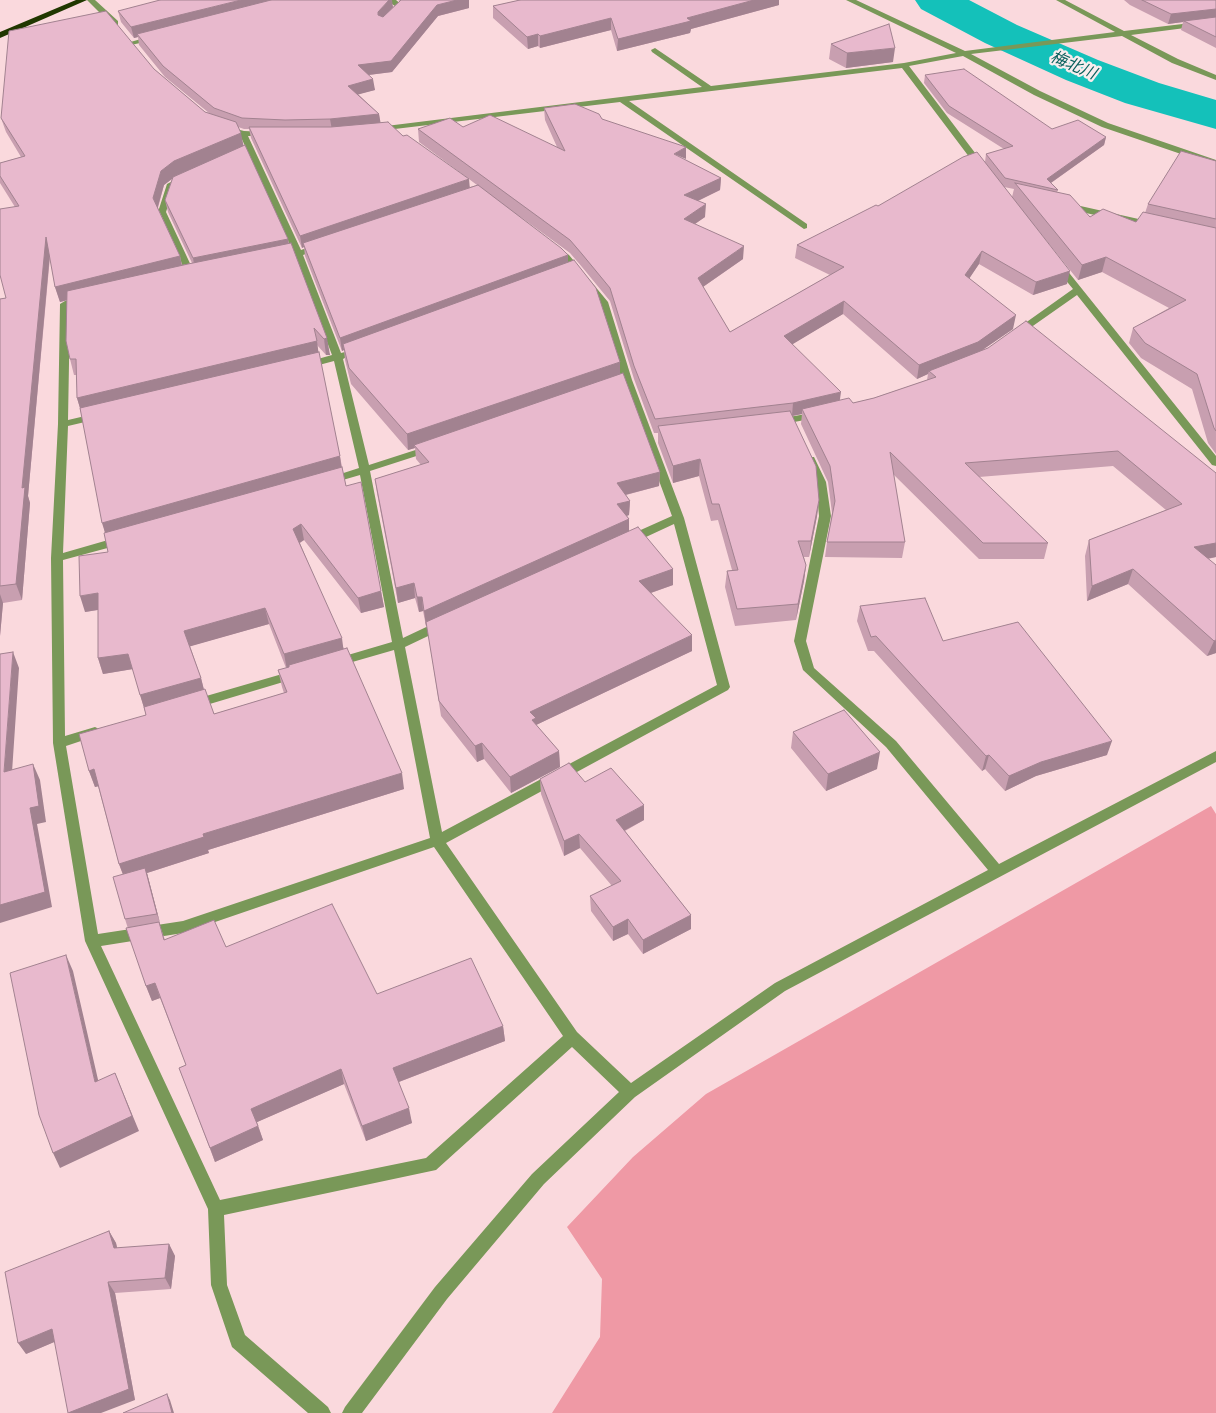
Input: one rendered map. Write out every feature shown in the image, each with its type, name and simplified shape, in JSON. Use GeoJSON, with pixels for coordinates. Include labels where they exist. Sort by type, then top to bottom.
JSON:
{"type":"FeatureCollection","features":[{"type":"Feature","properties":{"kind":"highway"},"geometry":{"type":"LineString","coordinates":[[0,35],[82,0]]}},
{"type":"Feature","properties":{"kind":"street"},"geometry":{"type":"LineString","coordinates":[[90,0],[109,16],[137,50]]}},
{"type":"Feature","properties":{"kind":"street"},"geometry":{"type":"LineString","coordinates":[[384,24],[400,7],[391,0]]}},
{"type":"Feature","properties":{"kind":"street"},"geometry":{"type":"LineString","coordinates":[[850,0],[962,53],[1036,93],[1105,125],[1216,163]]}},
{"type":"Feature","properties":{"kind":"street"},"geometry":{"type":"LineString","coordinates":[[1060,0],[1176,61],[1216,78]]}},
{"type":"Feature","properties":{"kind":"street"},"geometry":{"type":"LineString","coordinates":[[367,130],[904,65],[962,53],[1216,22]]}},
{"type":"Feature","properties":{"kind":"street"},"geometry":{"type":"LineString","coordinates":[[125,36],[159,36]]}},
{"type":"Feature","properties":{"kind":"street"},"geometry":{"type":"LineString","coordinates":[[655,50],[710,89]]}},
{"type":"Feature","properties":{"kind":"street"},"geometry":{"type":"LineString","coordinates":[[904,65],[987,175]]}},
{"type":"Feature","properties":{"kind":"street"},"geometry":{"type":"LineString","coordinates":[[622,100],[804,226]]}},
{"type":"Feature","properties":{"kind":"street"},"geometry":{"type":"LineString","coordinates":[[212,123],[243,133],[278,135]]}},
{"type":"Feature","properties":{"kind":"street"},"geometry":{"type":"LineString","coordinates":[[393,128],[401,134]]}},
{"type":"Feature","properties":{"kind":"street"},"geometry":{"type":"LineString","coordinates":[[243,133],[246,152],[298,254],[338,358],[365,471],[437,841],[572,1037],[630,1092]]}},
{"type":"Feature","properties":{"kind":"street"},"geometry":{"type":"LineString","coordinates":[[191,275],[162,212],[170,186],[196,173]]}},
{"type":"Feature","properties":{"kind":"street"},"geometry":{"type":"LineString","coordinates":[[92,941],[183,927],[437,841],[724,687],[678,518],[654,439],[623,382],[602,302],[573,272],[566,257],[476,189],[298,254],[191,275],[65,304],[64,424],[56,558],[58,743],[92,941],[216,1209],[219,1285],[238,1341],[322,1413]]}},
{"type":"Feature","properties":{"kind":"street"},"geometry":{"type":"LineString","coordinates":[[1056,203],[1159,227]]}},
{"type":"Feature","properties":{"kind":"street"},"geometry":{"type":"LineString","coordinates":[[1054,259],[1216,463]]}},
{"type":"Feature","properties":{"kind":"street"},"geometry":{"type":"LineString","coordinates":[[1004,342],[1078,290]]}},
{"type":"Feature","properties":{"kind":"street"},"geometry":{"type":"LineString","coordinates":[[291,369],[338,358],[357,351]]}},
{"type":"Feature","properties":{"kind":"street"},"geometry":{"type":"LineString","coordinates":[[64,424],[111,412]]}},
{"type":"Feature","properties":{"kind":"street"},"geometry":{"type":"LineString","coordinates":[[764,424],[794,425],[830,412]]}},
{"type":"Feature","properties":{"kind":"street"},"geometry":{"type":"LineString","coordinates":[[318,484],[365,471],[440,445]]}},
{"type":"Feature","properties":{"kind":"street"},"geometry":{"type":"LineString","coordinates":[[804,447],[820,482],[825,516],[800,641],[809,670],[891,744],[997,870]]}},
{"type":"Feature","properties":{"kind":"street"},"geometry":{"type":"LineString","coordinates":[[614,546],[678,518]]}},
{"type":"Feature","properties":{"kind":"street"},"geometry":{"type":"LineString","coordinates":[[56,558],[131,537]]}},
{"type":"Feature","properties":{"kind":"street"},"geometry":{"type":"LineString","coordinates":[[322,666],[398,645],[452,620]]}},
{"type":"Feature","properties":{"kind":"street"},"geometry":{"type":"LineString","coordinates":[[181,707],[304,672]]}},
{"type":"Feature","properties":{"kind":"street"},"geometry":{"type":"LineString","coordinates":[[58,743],[106,729]]}},
{"type":"Feature","properties":{"kind":"street"},"geometry":{"type":"LineString","coordinates":[[351,1413],[442,1293],[538,1179],[630,1092],[780,986],[1216,756]]}},
{"type":"Feature","properties":{"kind":"street"},"geometry":{"type":"LineString","coordinates":[[216,1209],[430,1165],[572,1037]]}},
{"type":"Feature","properties":{"kind":"shaded area"},"geometry":{"type":"Polygon","coordinates":[[[1211,806],[1216,814],[1216,1413],[552,1413],[600,1337],[602,1279],[567,1227],[633,1157],[706,1094],[1211,806]]]}},
{"type":"Feature","properties":{"kind":"building"},"geometry":{"type":"Polygon","coordinates":[[[160,0],[241,0],[131,27],[118,11],[160,0]]]}},
{"type":"Feature","properties":{"kind":"building"},"geometry":{"type":"Polygon","coordinates":[[[271,0],[389,0],[378,12],[378,15],[383,17],[401,0],[457,0],[437,5],[391,61],[358,65],[373,79],[348,86],[379,114],[330,119],[285,120],[242,118],[214,108],[163,66],[137,34],[271,0]]]}},
{"type":"Feature","properties":{"kind":"building"},"geometry":{"type":"Polygon","coordinates":[[[520,0],[754,0],[687,18],[691,21],[618,39],[611,18],[540,36],[538,34],[527,37],[493,6],[520,0]]]}},
{"type":"Feature","properties":{"kind":"building"},"geometry":{"type":"Polygon","coordinates":[[[1142,0],[1216,0],[1216,9],[1171,14],[1142,0]]]}},
{"type":"Feature","properties":{"kind":"building"},"geometry":{"type":"Polygon","coordinates":[[[106,11],[154,69],[205,112],[236,122],[241,133],[174,161],[161,171],[153,198],[180,256],[55,287],[46,237],[22,488],[25,487],[16,584],[0,586],[0,299],[6,298],[0,275],[0,209],[19,206],[0,176],[0,163],[25,156],[1,118],[9,31],[106,11]]]}},
{"type":"Feature","properties":{"kind":"building"},"geometry":{"type":"Polygon","coordinates":[[[1216,17],[1216,37],[1184,21],[1216,17]]]}},
{"type":"Feature","properties":{"kind":"building"},"geometry":{"type":"Polygon","coordinates":[[[889,24],[895,48],[847,53],[831,44],[889,24]]]}},
{"type":"Feature","properties":{"kind":"building"},"geometry":{"type":"Polygon","coordinates":[[[964,69],[1052,129],[1078,120],[1106,137],[1047,179],[1058,190],[1005,178],[986,154],[1013,146],[949,106],[925,75],[964,69]]]}},
{"type":"Feature","properties":{"kind":"building"},"geometry":{"type":"Polygon","coordinates":[[[575,104],[599,114],[602,119],[686,147],[674,154],[721,178],[684,195],[706,204],[684,219],[744,246],[698,278],[730,332],[844,267],[797,245],[876,205],[878,206],[963,157],[977,152],[1070,271],[1036,282],[982,251],[965,275],[1016,315],[978,342],[919,365],[844,301],[784,336],[841,392],[793,403],[655,419],[634,366],[610,288],[570,240],[418,129],[450,118],[463,127],[490,115],[565,151],[544,108],[575,104]]]}},
{"type":"Feature","properties":{"kind":"building"},"geometry":{"type":"Polygon","coordinates":[[[388,122],[403,136],[407,135],[469,179],[300,236],[249,127],[331,127],[388,122]]]}},
{"type":"Feature","properties":{"kind":"building"},"geometry":{"type":"Polygon","coordinates":[[[245,145],[288,239],[193,258],[165,200],[173,177],[245,145]]]}},
{"type":"Feature","properties":{"kind":"building"},"geometry":{"type":"Polygon","coordinates":[[[1181,151],[1216,161],[1216,219],[1148,204],[1181,151]]]}},
{"type":"Feature","properties":{"kind":"building"},"geometry":{"type":"Polygon","coordinates":[[[1015,183],[1070,195],[1090,217],[1103,209],[1136,222],[1143,212],[1216,228],[1216,431],[1197,374],[1145,343],[1133,328],[1186,300],[1106,257],[1082,265],[1015,183]]]}},
{"type":"Feature","properties":{"kind":"building"},"geometry":{"type":"Polygon","coordinates":[[[478,185],[568,255],[340,338],[303,243],[478,185]]]}},
{"type":"Feature","properties":{"kind":"building"},"geometry":{"type":"Polygon","coordinates":[[[291,243],[327,338],[324,339],[314,328],[317,341],[77,398],[76,359],[70,359],[66,341],[67,291],[291,243]]]}},
{"type":"Feature","properties":{"kind":"building"},"geometry":{"type":"Polygon","coordinates":[[[574,260],[596,288],[620,362],[407,434],[349,368],[343,344],[574,260]]]}},
{"type":"Feature","properties":{"kind":"building"},"geometry":{"type":"Polygon","coordinates":[[[1026,321],[1216,473],[1216,543],[1194,547],[1216,565],[1216,640],[1214,641],[1133,569],[1092,586],[1089,540],[1182,504],[1118,451],[965,463],[1048,543],[983,543],[890,452],[905,542],[827,542],[835,501],[830,466],[802,409],[849,398],[853,403],[874,398],[936,377],[929,371],[988,348],[1026,321]]]}},
{"type":"Feature","properties":{"kind":"building"},"geometry":{"type":"Polygon","coordinates":[[[319,352],[340,456],[102,523],[80,408],[319,352]]]}},
{"type":"Feature","properties":{"kind":"building"},"geometry":{"type":"Polygon","coordinates":[[[623,373],[660,472],[617,483],[630,501],[617,504],[629,519],[424,611],[422,597],[417,597],[414,583],[396,588],[375,479],[429,462],[414,445],[623,373]]]}},
{"type":"Feature","properties":{"kind":"building"},"geometry":{"type":"Polygon","coordinates":[[[790,411],[816,466],[819,500],[811,541],[798,541],[806,565],[798,604],[737,609],[727,571],[738,570],[719,504],[712,504],[700,459],[673,466],[658,426],[790,411]]]}},
{"type":"Feature","properties":{"kind":"building"},"geometry":{"type":"Polygon","coordinates":[[[342,467],[346,486],[361,482],[381,591],[358,598],[301,524],[293,529],[342,638],[284,654],[265,608],[184,631],[201,678],[140,695],[128,654],[98,658],[98,593],[80,596],[79,556],[108,552],[104,533],[342,467]]]}},
{"type":"Feature","properties":{"kind":"building"},"geometry":{"type":"Polygon","coordinates":[[[638,527],[673,569],[639,581],[692,635],[530,712],[536,718],[532,720],[559,751],[510,777],[482,743],[475,746],[439,701],[426,622],[638,527]]]}},
{"type":"Feature","properties":{"kind":"building"},"geometry":{"type":"Polygon","coordinates":[[[925,598],[943,641],[1018,622],[1112,741],[1041,762],[1009,776],[989,755],[986,756],[876,636],[871,637],[860,606],[925,598]]]}},
{"type":"Feature","properties":{"kind":"building"},"geometry":{"type":"Polygon","coordinates":[[[347,648],[402,773],[203,834],[204,837],[119,864],[94,769],[89,771],[79,734],[146,715],[144,707],[205,689],[214,714],[287,692],[278,670],[347,648]]]}},
{"type":"Feature","properties":{"kind":"building"},"geometry":{"type":"Polygon","coordinates":[[[13,652],[4,772],[33,764],[39,806],[30,808],[45,892],[0,905],[0,654],[13,652]]]}},
{"type":"Feature","properties":{"kind":"building"},"geometry":{"type":"Polygon","coordinates":[[[844,710],[880,752],[828,774],[793,732],[844,710]]]}},
{"type":"Feature","properties":{"kind":"building"},"geometry":{"type":"Polygon","coordinates":[[[569,763],[585,782],[611,768],[644,805],[616,820],[691,915],[643,940],[628,919],[613,927],[590,896],[621,881],[579,834],[564,841],[540,779],[569,763]]]}},
{"type":"Feature","properties":{"kind":"building"},"geometry":{"type":"Polygon","coordinates":[[[145,868],[157,914],[125,919],[113,877],[145,868]]]}},
{"type":"Feature","properties":{"kind":"building"},"geometry":{"type":"Polygon","coordinates":[[[332,904],[377,994],[471,958],[503,1026],[393,1068],[409,1108],[362,1126],[341,1069],[251,1109],[258,1126],[210,1148],[179,1068],[186,1065],[155,983],[146,986],[126,928],[159,922],[164,940],[214,920],[226,947],[332,904]]]}},
{"type":"Feature","properties":{"kind":"building"},"geometry":{"type":"Polygon","coordinates":[[[66,955],[95,1082],[115,1073],[132,1116],[53,1153],[39,1115],[10,973],[66,955]]]}},
{"type":"Feature","properties":{"kind":"building"},"geometry":{"type":"Polygon","coordinates":[[[109,1231],[114,1248],[169,1244],[165,1278],[108,1282],[129,1389],[68,1413],[52,1329],[18,1343],[5,1272],[109,1231]]]}},
{"type":"Feature","properties":{"kind":"building"},"geometry":{"type":"Polygon","coordinates":[[[167,1394],[172,1413],[123,1413],[167,1394]]]}},
{"type":"Feature","properties":{"kind":"waterway","name":"梅北川"},"geometry":{"type":"LineString","coordinates":[[936,0],[1001,34],[1082,70],[1142,93],[1216,115]]}}]}
